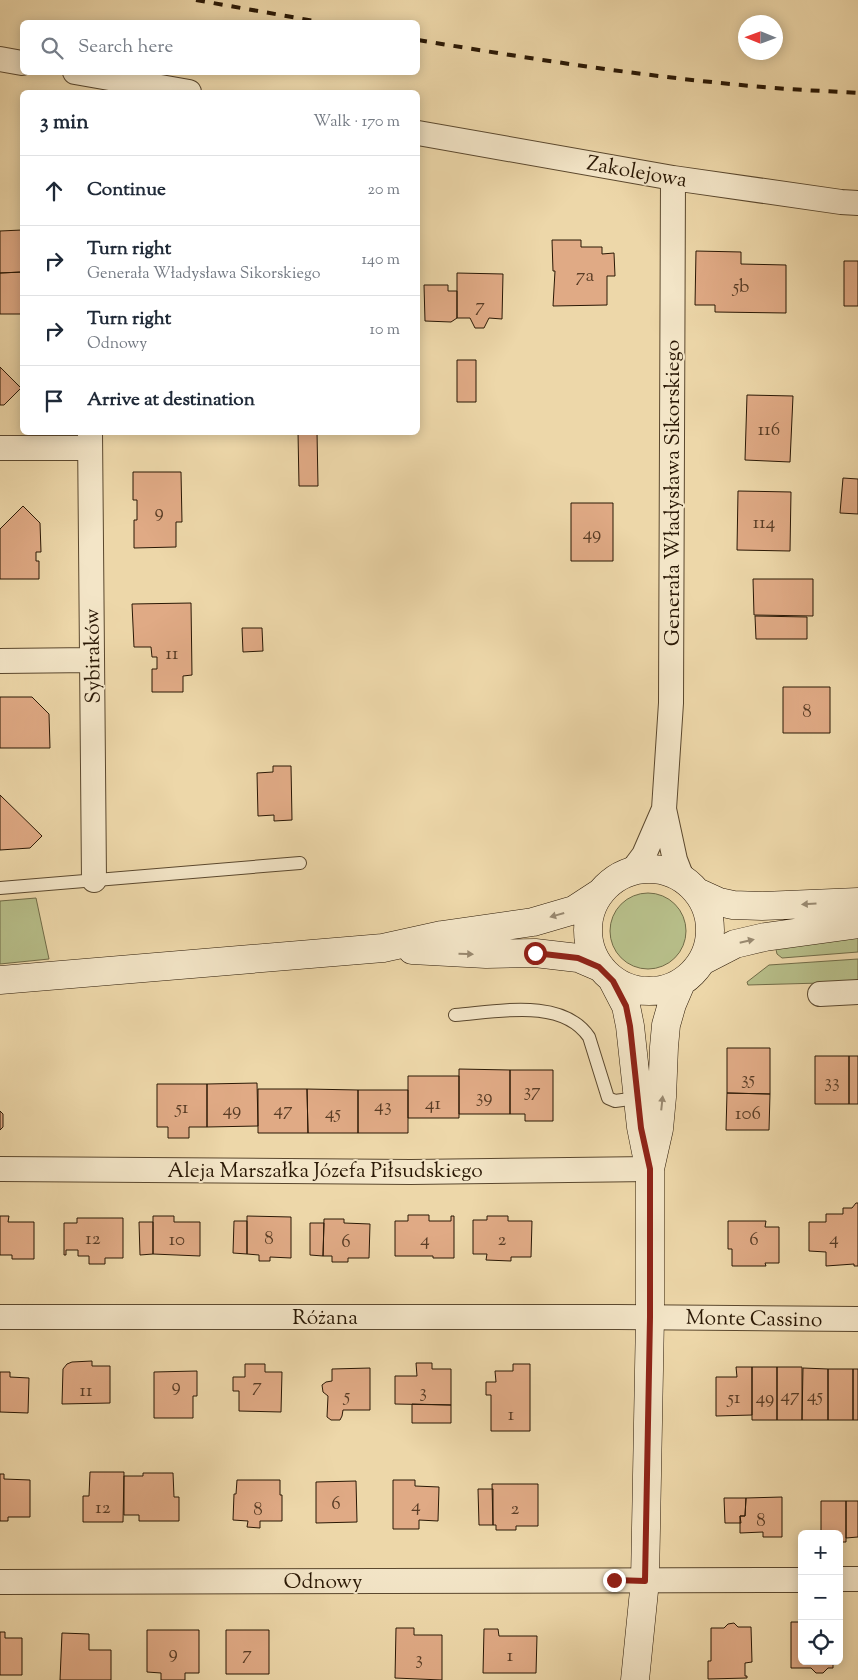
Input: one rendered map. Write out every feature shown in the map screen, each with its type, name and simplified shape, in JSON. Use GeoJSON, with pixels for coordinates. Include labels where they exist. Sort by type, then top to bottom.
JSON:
{"type":"FeatureCollection","features":[{"type":"Feature","properties":{"kind":"main road"},"geometry":{"type":"LineString","coordinates":[[0,980],[383,948],[451,934],[533,922],[574,910],[600,892],[614,879],[632,871],[649,868],[666,871],[719,902],[733,905],[762,906],[858,902]]}},
{"type":"Feature","properties":{"kind":"main road"},"geometry":{"type":"LineString","coordinates":[[383,948],[452,953],[535,953],[578,958],[629,989],[646,992],[664,990],[681,983],[693,974],[702,961],[709,944],[710,926],[706,908],[689,885]]}},
{"type":"Feature","properties":{"kind":"main road"},"geometry":{"type":"LineString","coordinates":[[600,892],[590,910],[587,930],[590,949],[626,1006],[630,1026],[641,1128],[650,1169],[650,1317],[645,1581],[635,1680]]}},
{"type":"Feature","properties":{"kind":"main road"},"geometry":{"type":"LineString","coordinates":[[702,961],[735,944],[765,937],[858,924]]}},
{"type":"Feature","properties":{"kind":"main road"},"geometry":{"type":"LineString","coordinates":[[650,1169],[662,1105],[666,1025],[681,983]]}},
{"type":"Feature","properties":{"kind":"street"},"geometry":{"type":"LineString","coordinates":[[0,59],[20,63]]}},
{"type":"Feature","properties":{"kind":"street"},"geometry":{"type":"LineString","coordinates":[[82,80],[171,90]]}},
{"type":"Feature","properties":{"kind":"street","name":"Zakolejowa"},"geometry":{"type":"LineString","coordinates":[[420,133],[673,178],[858,203]]}},
{"type":"Feature","properties":{"kind":"street","name":"Generała Władysława Sikorskiego"},"geometry":{"type":"LineString","coordinates":[[673,178],[671,703],[664,809],[674,860],[689,885]]}},
{"type":"Feature","properties":{"kind":"street"},"geometry":{"type":"LineString","coordinates":[[0,448],[90,440]]}},
{"type":"Feature","properties":{"kind":"street","name":"Sybiraków"},"geometry":{"type":"LineString","coordinates":[[90,440],[94,880]]}},
{"type":"Feature","properties":{"kind":"street"},"geometry":{"type":"LineString","coordinates":[[0,661],[92,660]]}},
{"type":"Feature","properties":{"kind":"street","name":"Generała Władysława Sikorskiego"},"geometry":{"type":"LineString","coordinates":[[632,871],[644,855],[664,809]]}},
{"type":"Feature","properties":{"kind":"street"},"geometry":{"type":"LineString","coordinates":[[820,994],[858,992]]}},
{"type":"Feature","properties":{"kind":"street","name":"Aleja Marszałka Józefa Piłsudskiego"},"geometry":{"type":"LineString","coordinates":[[0,1169],[411,1172],[650,1169]]}},
{"type":"Feature","properties":{"kind":"street","name":"Różana"},"geometry":{"type":"LineString","coordinates":[[0,1317],[650,1317]]}},
{"type":"Feature","properties":{"kind":"street","name":"Monte Cassino"},"geometry":{"type":"LineString","coordinates":[[650,1317],[858,1319]]}},
{"type":"Feature","properties":{"kind":"street"},"geometry":{"type":"LineString","coordinates":[[843,1580],[858,1579]]}},
{"type":"Feature","properties":{"kind":"street","name":"Odnowy"},"geometry":{"type":"LineString","coordinates":[[0,1582],[798,1580]]}},
{"type":"Feature","properties":{"kind":"lane"},"geometry":{"type":"LineString","coordinates":[[0,888],[300,863]]}},
{"type":"Feature","properties":{"kind":"lane"},"geometry":{"type":"LineString","coordinates":[[455,1015],[538,1010],[565,1016],[584,1030],[589,1037],[608,1098],[615,1101],[637,1098]]}},
{"type":"Feature","properties":{"kind":"green space"},"geometry":{"type":"Polygon","coordinates":[[[648,893],[663,896],[675,904],[683,916],[686,931],[683,946],[675,958],[663,966],[648,969],[633,966],[621,958],[613,946],[610,931],[613,916],[621,904],[633,896],[648,893]]]}},
{"type":"Feature","properties":{"kind":"green space"},"geometry":{"type":"Polygon","coordinates":[[[36,898],[49,959],[0,964],[0,901],[36,898]]]}},
{"type":"Feature","properties":{"kind":"green space"},"geometry":{"type":"Polygon","coordinates":[[[858,933],[858,952],[782,958],[777,954],[775,945],[858,933]]]}},
{"type":"Feature","properties":{"kind":"green space"},"geometry":{"type":"Polygon","coordinates":[[[858,959],[858,982],[748,985],[747,982],[769,965],[858,959]]]}},
{"type":"Feature","properties":{"kind":"building"},"geometry":{"type":"Polygon","coordinates":[[[20,230],[20,272],[0,273],[0,231],[20,230]]]}},
{"type":"Feature","properties":{"kind":"building"},"geometry":{"type":"Polygon","coordinates":[[[552,240],[581,240],[581,247],[602,247],[602,254],[614,253],[615,276],[607,276],[607,305],[553,306],[555,271],[553,271],[552,240]]]}},
{"type":"Feature","properties":{"kind":"building"},"geometry":{"type":"Polygon","coordinates":[[[696,251],[741,252],[741,264],[786,265],[786,313],[715,312],[715,305],[695,305],[696,251]]]}},
{"type":"Feature","properties":{"kind":"building"},"geometry":{"type":"Polygon","coordinates":[[[844,261],[858,261],[858,306],[844,306],[844,261]]]}},
{"type":"Feature","properties":{"kind":"building"},"geometry":{"type":"Polygon","coordinates":[[[20,272],[20,314],[0,314],[0,273],[20,272]]]}},
{"type":"Feature","properties":{"kind":"building"},"geometry":{"type":"Polygon","coordinates":[[[457,273],[503,274],[502,319],[489,318],[484,328],[475,328],[470,318],[457,318],[457,273]]]}},
{"type":"Feature","properties":{"kind":"building"},"geometry":{"type":"Polygon","coordinates":[[[424,285],[448,285],[448,291],[457,291],[457,318],[451,322],[425,321],[424,285]]]}},
{"type":"Feature","properties":{"kind":"building"},"geometry":{"type":"Polygon","coordinates":[[[457,360],[476,360],[476,402],[457,402],[457,360]]]}},
{"type":"Feature","properties":{"kind":"building"},"geometry":{"type":"Polygon","coordinates":[[[0,367],[20,389],[4,405],[0,405],[0,367]]]}},
{"type":"Feature","properties":{"kind":"building"},"geometry":{"type":"Polygon","coordinates":[[[747,395],[793,396],[790,462],[745,460],[747,395]]]}},
{"type":"Feature","properties":{"kind":"building"},"geometry":{"type":"Polygon","coordinates":[[[298,435],[317,435],[318,486],[299,486],[298,435]]]}},
{"type":"Feature","properties":{"kind":"building"},"geometry":{"type":"Polygon","coordinates":[[[133,472],[181,472],[182,522],[176,522],[176,547],[134,548],[134,520],[137,520],[137,500],[133,500],[133,472]]]}},
{"type":"Feature","properties":{"kind":"building"},"geometry":{"type":"Polygon","coordinates":[[[843,478],[858,479],[858,514],[840,513],[843,478]]]}},
{"type":"Feature","properties":{"kind":"building"},"geometry":{"type":"Polygon","coordinates":[[[738,491],[791,492],[790,551],[737,550],[738,491]]]}},
{"type":"Feature","properties":{"kind":"building"},"geometry":{"type":"Polygon","coordinates":[[[571,503],[613,503],[613,561],[571,561],[571,503]]]}},
{"type":"Feature","properties":{"kind":"building"},"geometry":{"type":"Polygon","coordinates":[[[23,506],[40,523],[41,552],[36,552],[36,561],[39,561],[39,579],[0,579],[0,529],[23,506]]]}},
{"type":"Feature","properties":{"kind":"building"},"geometry":{"type":"Polygon","coordinates":[[[753,579],[813,579],[813,616],[754,615],[753,579]]]}},
{"type":"Feature","properties":{"kind":"building"},"geometry":{"type":"Polygon","coordinates":[[[191,603],[192,675],[183,676],[183,692],[152,692],[152,669],[157,669],[157,657],[152,657],[151,647],[134,647],[132,604],[191,603]]]}},
{"type":"Feature","properties":{"kind":"building"},"geometry":{"type":"Polygon","coordinates":[[[755,616],[807,617],[807,639],[756,639],[755,616]]]}},
{"type":"Feature","properties":{"kind":"building"},"geometry":{"type":"Polygon","coordinates":[[[242,628],[262,628],[263,651],[243,652],[242,628]]]}},
{"type":"Feature","properties":{"kind":"building"},"geometry":{"type":"Polygon","coordinates":[[[783,687],[830,687],[830,733],[783,733],[783,687]]]}},
{"type":"Feature","properties":{"kind":"building"},"geometry":{"type":"Polygon","coordinates":[[[0,697],[32,697],[49,714],[50,748],[0,748],[0,697]]]}},
{"type":"Feature","properties":{"kind":"building"},"geometry":{"type":"Polygon","coordinates":[[[273,766],[291,766],[292,820],[274,821],[274,815],[258,816],[257,773],[273,772],[273,766]]]}},
{"type":"Feature","properties":{"kind":"building"},"geometry":{"type":"Polygon","coordinates":[[[0,795],[42,836],[30,848],[0,850],[0,795]]]}},
{"type":"Feature","properties":{"kind":"building"},"geometry":{"type":"Polygon","coordinates":[[[727,1048],[770,1048],[770,1094],[727,1093],[727,1048]]]}},
{"type":"Feature","properties":{"kind":"building"},"geometry":{"type":"Polygon","coordinates":[[[815,1056],[849,1056],[849,1104],[815,1104],[815,1056]]]}},
{"type":"Feature","properties":{"kind":"building"},"geometry":{"type":"Polygon","coordinates":[[[849,1056],[858,1056],[858,1104],[849,1104],[849,1056]]]}},
{"type":"Feature","properties":{"kind":"building"},"geometry":{"type":"Polygon","coordinates":[[[459,1069],[510,1070],[510,1114],[459,1114],[459,1069]]]}},
{"type":"Feature","properties":{"kind":"building"},"geometry":{"type":"Polygon","coordinates":[[[510,1070],[553,1070],[553,1121],[525,1121],[525,1114],[510,1114],[510,1070]]]}},
{"type":"Feature","properties":{"kind":"building"},"geometry":{"type":"Polygon","coordinates":[[[408,1076],[459,1076],[459,1118],[408,1118],[408,1076]]]}},
{"type":"Feature","properties":{"kind":"building"},"geometry":{"type":"Polygon","coordinates":[[[257,1083],[258,1126],[207,1127],[207,1084],[257,1083]]]}},
{"type":"Feature","properties":{"kind":"building"},"geometry":{"type":"Polygon","coordinates":[[[157,1084],[207,1084],[207,1127],[189,1127],[189,1138],[168,1138],[168,1127],[157,1127],[157,1084]]]}},
{"type":"Feature","properties":{"kind":"building"},"geometry":{"type":"Polygon","coordinates":[[[258,1089],[307,1089],[308,1133],[258,1133],[258,1089]]]}},
{"type":"Feature","properties":{"kind":"building"},"geometry":{"type":"Polygon","coordinates":[[[307,1089],[358,1090],[358,1133],[308,1133],[307,1089]]]}},
{"type":"Feature","properties":{"kind":"building"},"geometry":{"type":"Polygon","coordinates":[[[358,1090],[408,1090],[408,1133],[358,1133],[358,1090]]]}},
{"type":"Feature","properties":{"kind":"building"},"geometry":{"type":"Polygon","coordinates":[[[727,1093],[770,1094],[769,1130],[726,1130],[727,1093]]]}},
{"type":"Feature","properties":{"kind":"building"},"geometry":{"type":"Polygon","coordinates":[[[0,1111],[3,1114],[3,1127],[0,1130],[0,1111]]]}},
{"type":"Feature","properties":{"kind":"building"},"geometry":{"type":"Polygon","coordinates":[[[858,1203],[858,1266],[854,1266],[854,1264],[826,1266],[826,1252],[809,1251],[809,1222],[826,1222],[826,1214],[843,1214],[843,1208],[852,1208],[858,1203]]]}},
{"type":"Feature","properties":{"kind":"building"},"geometry":{"type":"Polygon","coordinates":[[[408,1215],[429,1215],[429,1221],[451,1221],[451,1216],[454,1216],[454,1258],[395,1256],[395,1221],[408,1221],[408,1215]]]}},
{"type":"Feature","properties":{"kind":"building"},"geometry":{"type":"Polygon","coordinates":[[[0,1216],[9,1216],[8,1222],[34,1222],[34,1259],[12,1259],[12,1255],[0,1255],[0,1216]]]}},
{"type":"Feature","properties":{"kind":"building"},"geometry":{"type":"Polygon","coordinates":[[[153,1216],[174,1216],[174,1222],[200,1222],[200,1256],[153,1254],[153,1216]]]}},
{"type":"Feature","properties":{"kind":"building"},"geometry":{"type":"Polygon","coordinates":[[[247,1216],[291,1217],[291,1258],[270,1257],[270,1261],[259,1261],[259,1255],[247,1254],[247,1216]]]}},
{"type":"Feature","properties":{"kind":"building"},"geometry":{"type":"Polygon","coordinates":[[[487,1216],[508,1216],[508,1221],[532,1221],[531,1257],[511,1257],[511,1261],[486,1260],[487,1254],[473,1254],[473,1220],[487,1220],[487,1216]]]}},
{"type":"Feature","properties":{"kind":"building"},"geometry":{"type":"Polygon","coordinates":[[[77,1218],[123,1218],[123,1258],[105,1258],[105,1264],[89,1264],[89,1256],[78,1256],[78,1250],[66,1250],[66,1255],[64,1255],[64,1223],[77,1223],[77,1218]]]}},
{"type":"Feature","properties":{"kind":"building"},"geometry":{"type":"Polygon","coordinates":[[[324,1219],[344,1219],[344,1223],[370,1224],[369,1258],[348,1258],[348,1262],[332,1262],[332,1256],[323,1256],[324,1219]]]}},
{"type":"Feature","properties":{"kind":"building"},"geometry":{"type":"Polygon","coordinates":[[[234,1221],[247,1221],[247,1254],[233,1253],[234,1221]]]}},
{"type":"Feature","properties":{"kind":"building"},"geometry":{"type":"Polygon","coordinates":[[[728,1221],[766,1221],[765,1227],[779,1227],[779,1263],[765,1263],[766,1266],[732,1266],[732,1249],[728,1249],[728,1221]]]}},
{"type":"Feature","properties":{"kind":"building"},"geometry":{"type":"Polygon","coordinates":[[[139,1222],[153,1222],[153,1254],[140,1255],[139,1222]]]}},
{"type":"Feature","properties":{"kind":"building"},"geometry":{"type":"Polygon","coordinates":[[[310,1223],[324,1223],[323,1256],[310,1255],[310,1223]]]}},
{"type":"Feature","properties":{"kind":"building"},"geometry":{"type":"Polygon","coordinates":[[[92,1361],[92,1366],[110,1366],[110,1403],[62,1404],[63,1369],[72,1362],[92,1361]]]}},
{"type":"Feature","properties":{"kind":"building"},"geometry":{"type":"Polygon","coordinates":[[[416,1363],[432,1363],[432,1369],[451,1369],[451,1405],[395,1404],[395,1376],[417,1376],[416,1363]]]}},
{"type":"Feature","properties":{"kind":"building"},"geometry":{"type":"Polygon","coordinates":[[[245,1364],[265,1364],[265,1372],[282,1372],[281,1412],[239,1411],[239,1391],[233,1391],[233,1377],[245,1377],[245,1364]]]}},
{"type":"Feature","properties":{"kind":"building"},"geometry":{"type":"Polygon","coordinates":[[[513,1364],[530,1364],[530,1431],[491,1431],[491,1395],[486,1395],[486,1382],[496,1382],[495,1371],[513,1371],[513,1364]]]}},
{"type":"Feature","properties":{"kind":"building"},"geometry":{"type":"Polygon","coordinates":[[[736,1367],[752,1367],[752,1415],[716,1416],[716,1377],[737,1377],[736,1367]]]}},
{"type":"Feature","properties":{"kind":"building"},"geometry":{"type":"Polygon","coordinates":[[[752,1367],[777,1367],[777,1420],[752,1420],[752,1367]]]}},
{"type":"Feature","properties":{"kind":"building"},"geometry":{"type":"Polygon","coordinates":[[[777,1367],[802,1367],[802,1420],[777,1420],[777,1367]]]}},
{"type":"Feature","properties":{"kind":"building"},"geometry":{"type":"Polygon","coordinates":[[[370,1368],[370,1410],[343,1410],[340,1420],[331,1420],[327,1417],[328,1396],[323,1392],[322,1385],[332,1381],[332,1369],[370,1368]]]}},
{"type":"Feature","properties":{"kind":"building"},"geometry":{"type":"Polygon","coordinates":[[[803,1368],[828,1369],[828,1420],[802,1420],[803,1368]]]}},
{"type":"Feature","properties":{"kind":"building"},"geometry":{"type":"Polygon","coordinates":[[[828,1369],[853,1369],[853,1420],[828,1420],[828,1369]]]}},
{"type":"Feature","properties":{"kind":"building"},"geometry":{"type":"Polygon","coordinates":[[[853,1369],[858,1369],[858,1420],[853,1420],[853,1369]]]}},
{"type":"Feature","properties":{"kind":"building"},"geometry":{"type":"Polygon","coordinates":[[[197,1371],[197,1396],[193,1396],[193,1418],[154,1418],[154,1372],[197,1371]]]}},
{"type":"Feature","properties":{"kind":"building"},"geometry":{"type":"Polygon","coordinates":[[[0,1372],[10,1372],[10,1377],[29,1378],[28,1413],[0,1412],[0,1372]]]}},
{"type":"Feature","properties":{"kind":"building"},"geometry":{"type":"Polygon","coordinates":[[[412,1404],[451,1405],[451,1423],[412,1423],[412,1404]]]}},
{"type":"Feature","properties":{"kind":"building"},"geometry":{"type":"Polygon","coordinates":[[[90,1472],[124,1472],[123,1522],[83,1522],[83,1496],[89,1496],[90,1472]]]}},
{"type":"Feature","properties":{"kind":"building"},"geometry":{"type":"Polygon","coordinates":[[[143,1473],[173,1473],[174,1497],[179,1497],[179,1521],[139,1521],[139,1515],[124,1515],[124,1476],[143,1476],[143,1473]]]}},
{"type":"Feature","properties":{"kind":"building"},"geometry":{"type":"Polygon","coordinates":[[[0,1474],[4,1474],[4,1479],[30,1480],[30,1517],[8,1517],[8,1521],[0,1521],[0,1474]]]}},
{"type":"Feature","properties":{"kind":"building"},"geometry":{"type":"Polygon","coordinates":[[[237,1480],[280,1480],[282,1521],[260,1521],[260,1528],[247,1527],[248,1521],[233,1520],[234,1494],[236,1494],[237,1480]]]}},
{"type":"Feature","properties":{"kind":"building"},"geometry":{"type":"Polygon","coordinates":[[[393,1480],[415,1480],[415,1486],[439,1487],[438,1521],[419,1520],[419,1529],[393,1529],[393,1480]]]}},
{"type":"Feature","properties":{"kind":"building"},"geometry":{"type":"Polygon","coordinates":[[[356,1481],[357,1522],[316,1523],[316,1482],[356,1481]]]}},
{"type":"Feature","properties":{"kind":"building"},"geometry":{"type":"Polygon","coordinates":[[[492,1484],[538,1484],[538,1526],[516,1526],[516,1530],[496,1530],[496,1525],[493,1525],[492,1484]]]}},
{"type":"Feature","properties":{"kind":"building"},"geometry":{"type":"Polygon","coordinates":[[[478,1489],[493,1489],[493,1525],[479,1525],[478,1489]]]}},
{"type":"Feature","properties":{"kind":"building"},"geometry":{"type":"Polygon","coordinates":[[[782,1497],[782,1537],[763,1537],[763,1532],[740,1533],[740,1516],[745,1516],[746,1498],[782,1497]]]}},
{"type":"Feature","properties":{"kind":"building"},"geometry":{"type":"Polygon","coordinates":[[[724,1498],[746,1498],[745,1516],[740,1516],[741,1523],[725,1523],[724,1498]]]}},
{"type":"Feature","properties":{"kind":"building"},"geometry":{"type":"Polygon","coordinates":[[[821,1501],[846,1501],[846,1542],[843,1542],[843,1530],[821,1530],[821,1501]]]}},
{"type":"Feature","properties":{"kind":"building"},"geometry":{"type":"Polygon","coordinates":[[[846,1501],[858,1501],[858,1537],[846,1538],[846,1501]]]}},
{"type":"Feature","properties":{"kind":"building"},"geometry":{"type":"Polygon","coordinates":[[[791,1622],[798,1622],[798,1665],[833,1665],[833,1668],[828,1668],[823,1673],[816,1673],[811,1668],[791,1668],[791,1622]]]}},
{"type":"Feature","properties":{"kind":"building"},"geometry":{"type":"Polygon","coordinates":[[[734,1623],[738,1627],[751,1627],[752,1662],[745,1663],[745,1676],[747,1678],[708,1679],[708,1661],[711,1661],[711,1628],[724,1628],[728,1624],[734,1623]]]}},
{"type":"Feature","properties":{"kind":"building"},"geometry":{"type":"Polygon","coordinates":[[[396,1628],[414,1628],[414,1635],[442,1635],[442,1680],[395,1678],[396,1628]]]}},
{"type":"Feature","properties":{"kind":"building"},"geometry":{"type":"Polygon","coordinates":[[[484,1629],[498,1629],[499,1636],[537,1636],[536,1673],[483,1673],[484,1629]]]}},
{"type":"Feature","properties":{"kind":"building"},"geometry":{"type":"Polygon","coordinates":[[[147,1630],[199,1630],[199,1673],[185,1673],[185,1680],[161,1680],[161,1673],[147,1672],[147,1630]]]}},
{"type":"Feature","properties":{"kind":"building"},"geometry":{"type":"Polygon","coordinates":[[[226,1630],[269,1630],[269,1674],[226,1674],[226,1630]]]}},
{"type":"Feature","properties":{"kind":"building"},"geometry":{"type":"Polygon","coordinates":[[[0,1632],[5,1632],[5,1638],[22,1638],[22,1675],[0,1675],[0,1632]]]}},
{"type":"Feature","properties":{"kind":"building"},"geometry":{"type":"Polygon","coordinates":[[[62,1633],[89,1634],[89,1650],[111,1650],[111,1680],[60,1680],[62,1633]]]}},
{"type":"Feature","properties":{"kind":"railway"},"geometry":{"type":"LineString","coordinates":[[196,0],[309,20]]}},
{"type":"Feature","properties":{"kind":"railway"},"geometry":{"type":"LineString","coordinates":[[420,40],[633,73],[775,88],[858,93]]}},
{"type":"Feature","properties":{"kind":"route"},"geometry":{"type":"LineString","coordinates":[[535,953],[578,958],[599,967],[613,981],[626,1006],[630,1026],[641,1128],[650,1169],[650,1317],[645,1581],[614,1580]]}}]}
